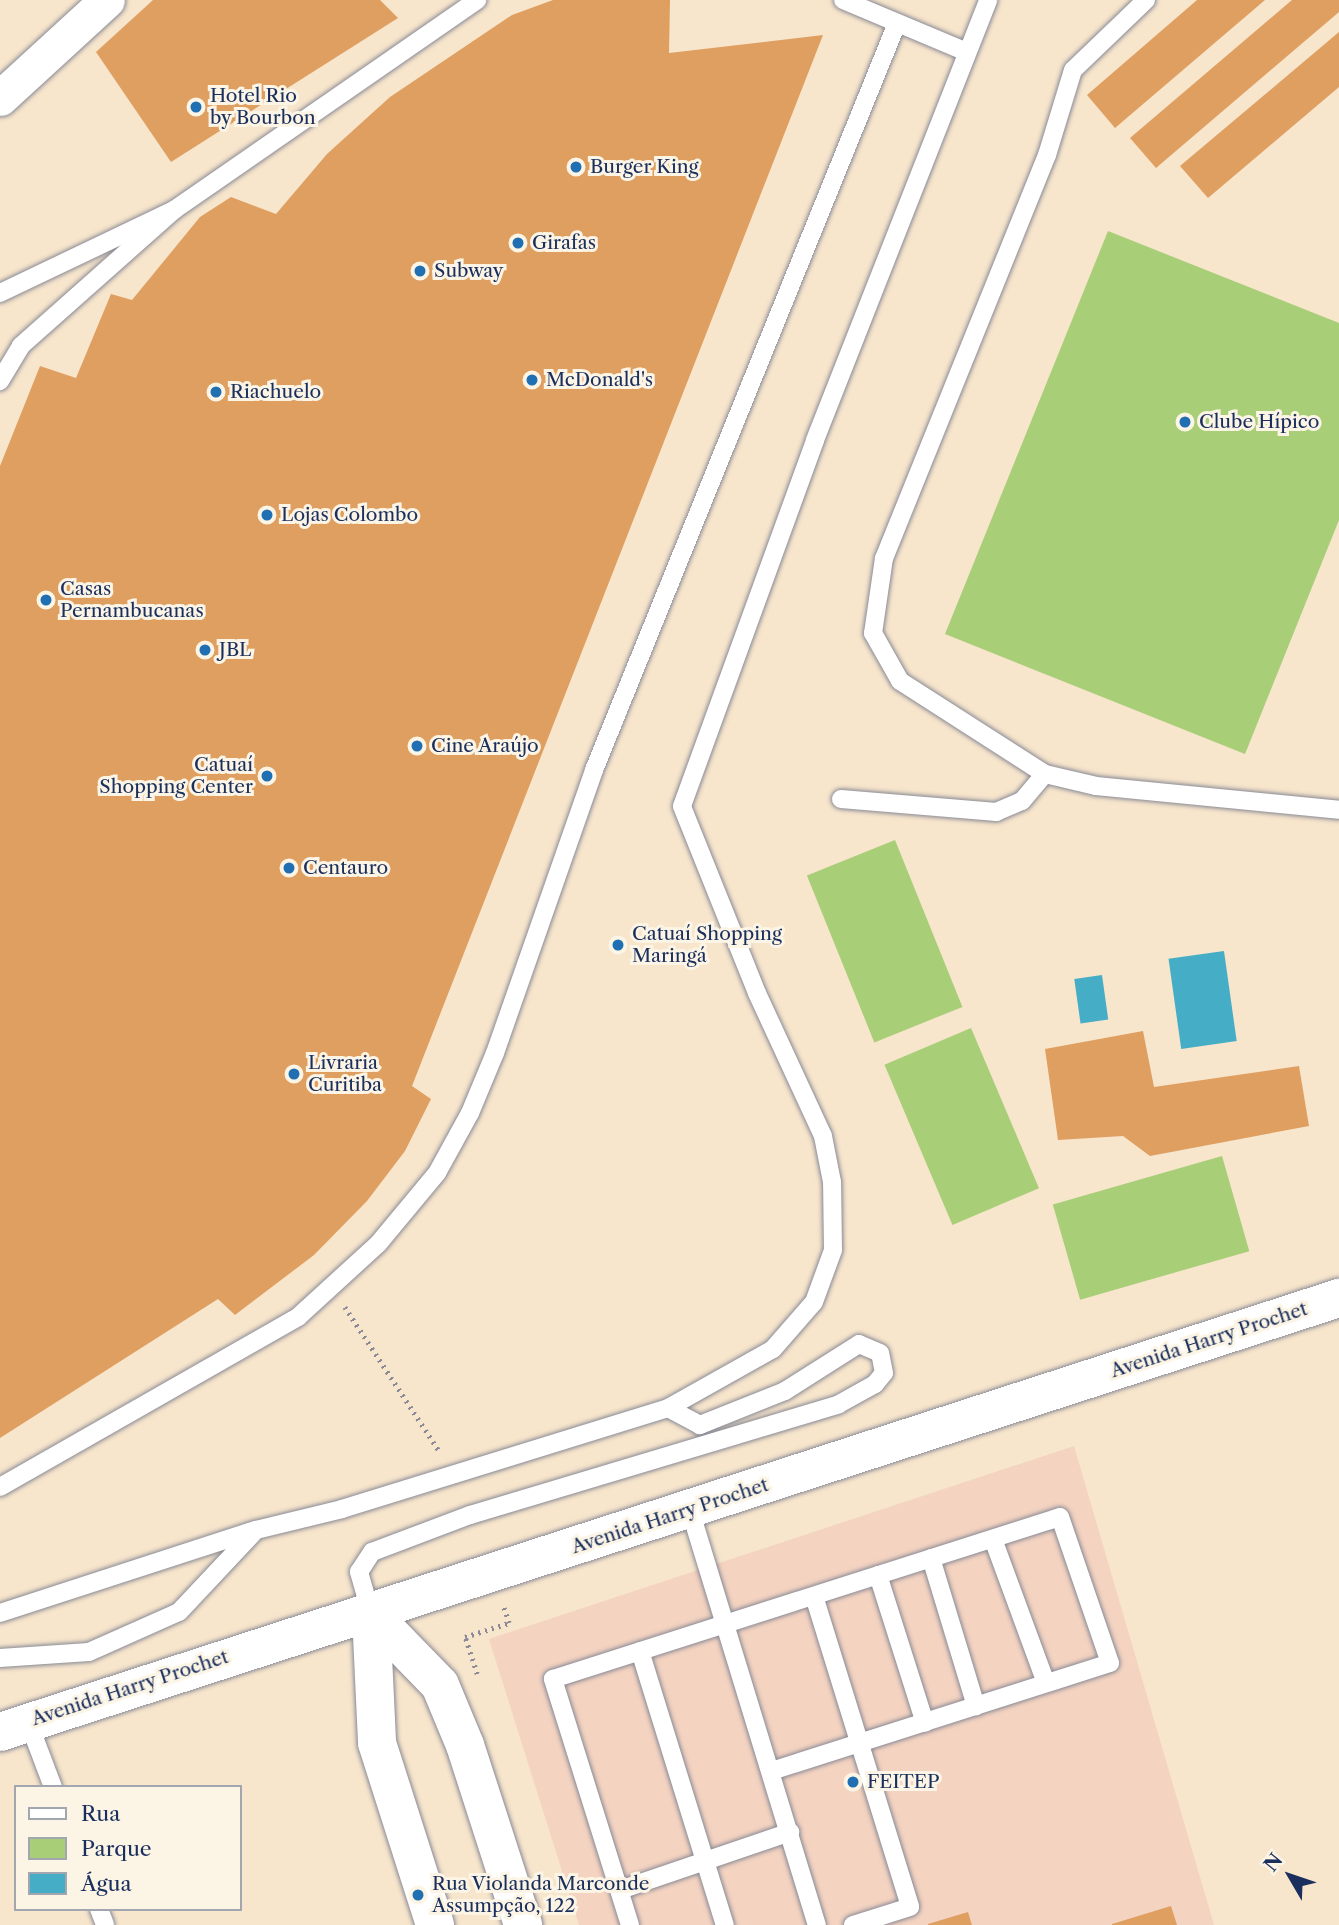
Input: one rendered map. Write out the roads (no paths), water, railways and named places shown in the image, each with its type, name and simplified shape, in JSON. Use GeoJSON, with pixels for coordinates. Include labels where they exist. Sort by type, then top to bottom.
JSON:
{"type":"FeatureCollection","features":[{"type":"Feature","properties":{"kind":"street"},"geometry":{"type":"LineString","coordinates":[[0,98],[107,0]]}},
{"type":"Feature","properties":{"kind":"street","name":"Avenida Harry Prochet"},"geometry":{"type":"LineString","coordinates":[[14,1726],[371,1614],[1339,1297]]}},
{"type":"Feature","properties":{"kind":"street"},"geometry":{"type":"LineString","coordinates":[[371,1614],[377,1743],[435,1925]]}},
{"type":"Feature","properties":{"kind":"street"},"geometry":{"type":"LineString","coordinates":[[371,1614],[440,1685],[465,1745],[523,1925]]}},
{"type":"Feature","properties":{"kind":"lane"},"geometry":{"type":"LineString","coordinates":[[0,381],[20,346],[174,210],[477,0]]}},
{"type":"Feature","properties":{"kind":"lane"},"geometry":{"type":"LineString","coordinates":[[843,0],[967,52]]}},
{"type":"Feature","properties":{"kind":"lane"},"geometry":{"type":"LineString","coordinates":[[0,1613],[256,1530],[454,1474],[668,1408],[773,1349],[814,1301],[833,1250],[832,1182],[823,1136],[757,993],[682,806],[815,440],[988,0]]}},
{"type":"Feature","properties":{"kind":"lane"},"geometry":{"type":"LineString","coordinates":[[1146,0],[1073,69],[1047,155],[884,558],[873,633],[900,681],[1045,774],[1096,786],[1339,810]]}},
{"type":"Feature","properties":{"kind":"lane"},"geometry":{"type":"LineString","coordinates":[[0,1486],[298,1317],[378,1244],[437,1173],[470,1112],[594,770],[897,23]]}},
{"type":"Feature","properties":{"kind":"lane"},"geometry":{"type":"LineString","coordinates":[[0,293],[174,210]]}},
{"type":"Feature","properties":{"kind":"lane"},"geometry":{"type":"LineString","coordinates":[[841,799],[996,812],[1022,801],[1045,774]]}},
{"type":"Feature","properties":{"kind":"lane"},"geometry":{"type":"LineString","coordinates":[[371,1614],[359,1572],[372,1552],[470,1515],[839,1404],[875,1384],[884,1373],[880,1353],[859,1344],[785,1391],[700,1425],[668,1408]]}},
{"type":"Feature","properties":{"kind":"lane"},"geometry":{"type":"LineString","coordinates":[[690,1510],[727,1623],[817,1925]]}},
{"type":"Feature","properties":{"kind":"lane"},"geometry":{"type":"LineString","coordinates":[[631,1925],[553,1679],[1060,1517],[1110,1663],[771,1771]]}},
{"type":"Feature","properties":{"kind":"lane"},"geometry":{"type":"LineString","coordinates":[[0,1657],[89,1652],[178,1612],[256,1530]]}},
{"type":"Feature","properties":{"kind":"lane"},"geometry":{"type":"LineString","coordinates":[[993,1539],[1046,1683]]}},
{"type":"Feature","properties":{"kind":"lane"},"geometry":{"type":"LineString","coordinates":[[931,1558],[976,1706]]}},
{"type":"Feature","properties":{"kind":"lane"},"geometry":{"type":"LineString","coordinates":[[878,1575],[925,1723]]}},
{"type":"Feature","properties":{"kind":"lane"},"geometry":{"type":"LineString","coordinates":[[814,1595],[910,1907],[853,1925]]}},
{"type":"Feature","properties":{"kind":"lane"},"geometry":{"type":"LineString","coordinates":[[640,1651],[725,1925]]}},
{"type":"Feature","properties":{"kind":"lane"},"geometry":{"type":"LineString","coordinates":[[14,1726],[52,1785]]}},
{"type":"Feature","properties":{"kind":"lane"},"geometry":{"type":"LineString","coordinates":[[620,1890],[790,1832]]}},
{"type":"Feature","properties":{"kind":"water"},"geometry":{"type":"Polygon","coordinates":[[[1224,951],[1237,1041],[1181,1049],[1169,959],[1224,951]]]}},
{"type":"Feature","properties":{"kind":"water"},"geometry":{"type":"Polygon","coordinates":[[[1102,975],[1108,1020],[1081,1023],[1074,979],[1102,975]]]}},
{"type":"Feature","properties":{"kind":"place","name":"Hotel Rio by Bourbon"},"geometry":{"type":"Point","coordinates":[196,107]}},
{"type":"Feature","properties":{"kind":"place","name":"Burger King"},"geometry":{"type":"Point","coordinates":[576,167]}},
{"type":"Feature","properties":{"kind":"place","name":"Girafas"},"geometry":{"type":"Point","coordinates":[518,243]}},
{"type":"Feature","properties":{"kind":"place","name":"Subway"},"geometry":{"type":"Point","coordinates":[420,271]}},
{"type":"Feature","properties":{"kind":"place","name":"McDonald's"},"geometry":{"type":"Point","coordinates":[532,380]}},
{"type":"Feature","properties":{"kind":"place","name":"Riachuelo"},"geometry":{"type":"Point","coordinates":[216,392]}},
{"type":"Feature","properties":{"kind":"place","name":"Clube Hípico"},"geometry":{"type":"Point","coordinates":[1185,422]}},
{"type":"Feature","properties":{"kind":"place","name":"Lojas Colombo"},"geometry":{"type":"Point","coordinates":[267,515]}},
{"type":"Feature","properties":{"kind":"place","name":"Casas Pernambucanas"},"geometry":{"type":"Point","coordinates":[46,600]}},
{"type":"Feature","properties":{"kind":"place","name":"JBL"},"geometry":{"type":"Point","coordinates":[205,650]}},
{"type":"Feature","properties":{"kind":"place","name":"Cine Araújo"},"geometry":{"type":"Point","coordinates":[417,746]}},
{"type":"Feature","properties":{"kind":"place","name":"Catuaí Shopping Center"},"geometry":{"type":"Point","coordinates":[267,776]}},
{"type":"Feature","properties":{"kind":"place","name":"Centauro"},"geometry":{"type":"Point","coordinates":[289,868]}},
{"type":"Feature","properties":{"kind":"place","name":"Catuaí Shopping Maringá"},"geometry":{"type":"Point","coordinates":[618,945]}},
{"type":"Feature","properties":{"kind":"place","name":"Livraria Curitiba"},"geometry":{"type":"Point","coordinates":[294,1074]}},
{"type":"Feature","properties":{"kind":"place","name":"FEITEP"},"geometry":{"type":"Point","coordinates":[853,1782]}},
{"type":"Feature","properties":{"kind":"place","name":"Rua Violanda Marconde Assumpção, 122"},"geometry":{"type":"Point","coordinates":[418,1895]}}]}
